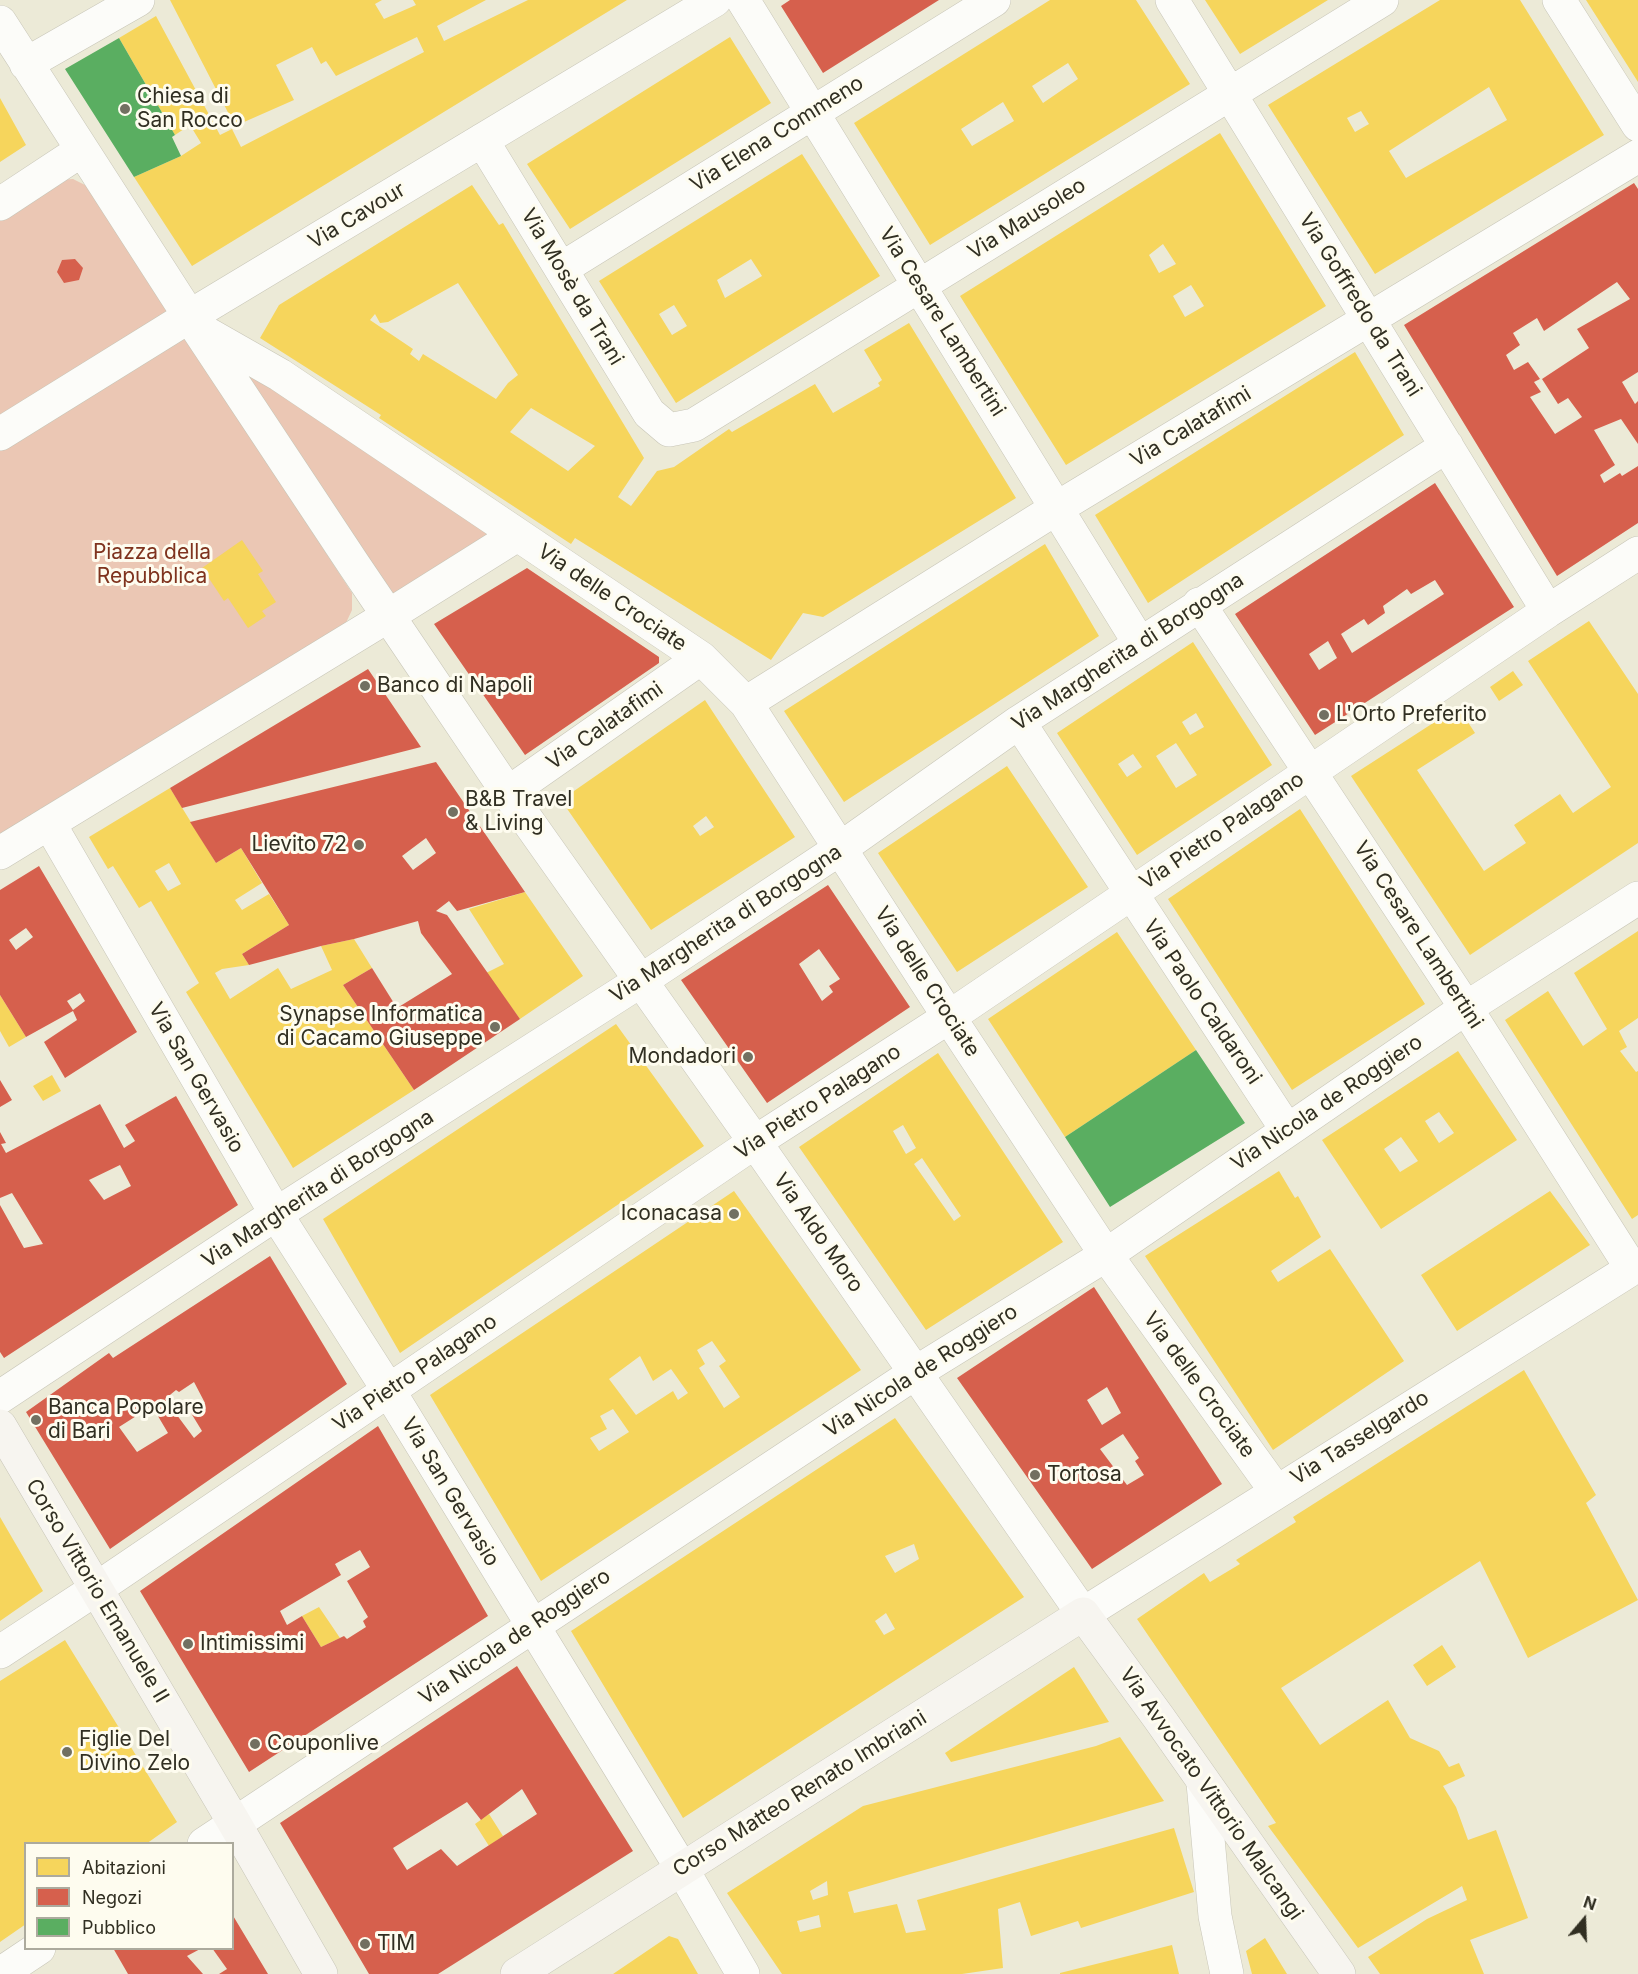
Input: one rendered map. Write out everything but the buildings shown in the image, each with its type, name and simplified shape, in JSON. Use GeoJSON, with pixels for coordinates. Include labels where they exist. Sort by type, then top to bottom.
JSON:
{"type":"FeatureCollection","features":[{"type":"Feature","properties":{"kind":"main road","name":"Corso Vittorio Emanuele II"},"geometry":{"type":"LineString","coordinates":[[0,1426],[321,1974]]}},
{"type":"Feature","properties":{"kind":"main road","name":"Via Avvocato Vittorio Malcangi"},"geometry":{"type":"LineString","coordinates":[[1083,1614],[1339,1974]]}},
{"type":"Feature","properties":{"kind":"main road","name":"Corso Matteo Renato Imbriani"},"geometry":{"type":"LineString","coordinates":[[517,1974],[1083,1614]]}},
{"type":"Feature","properties":{"kind":"street"},"geometry":{"type":"LineString","coordinates":[[26,64],[138,0]]}},
{"type":"Feature","properties":{"kind":"street","name":"Via Cavour"},"geometry":{"type":"LineString","coordinates":[[0,434],[193,322],[482,140],[715,0]]}},
{"type":"Feature","properties":{"kind":"street","name":"Via Cesare Lambertini"},"geometry":{"type":"LineString","coordinates":[[743,0],[1140,644]]}},
{"type":"Feature","properties":{"kind":"street","name":"Via Elena Commeno"},"geometry":{"type":"LineString","coordinates":[[561,269],[994,0]]}},
{"type":"Feature","properties":{"kind":"street","name":"Via Goffredo da Trani"},"geometry":{"type":"LineString","coordinates":[[1172,0],[1548,611]]}},
{"type":"Feature","properties":{"kind":"street","name":"Via Mausoleo"},"geometry":{"type":"LineString","coordinates":[[669,429],[694,425],[1382,0]]}},
{"type":"Feature","properties":{"kind":"street"},"geometry":{"type":"LineString","coordinates":[[1559,0],[1638,125]]}},
{"type":"Feature","properties":{"kind":"street"},"geometry":{"type":"LineString","coordinates":[[0,22],[193,322],[388,616]]}},
{"type":"Feature","properties":{"kind":"street","name":"Via Mosè da Trani"},"geometry":{"type":"LineString","coordinates":[[482,140],[649,413],[669,429]]}},
{"type":"Feature","properties":{"kind":"street"},"geometry":{"type":"LineString","coordinates":[[0,204],[82,150]]}},
{"type":"Feature","properties":{"kind":"street","name":"Via Calatafimi"},"geometry":{"type":"LineString","coordinates":[[746,703],[1057,508],[1638,156]]}},
{"type":"Feature","properties":{"kind":"street"},"geometry":{"type":"LineString","coordinates":[[0,853],[518,535],[280,375],[193,322]]}},
{"type":"Feature","properties":{"kind":"street","name":"Via Margherita di Borgogna"},"geometry":{"type":"LineString","coordinates":[[0,1397],[842,848],[1018,722],[1447,446]]}},
{"type":"Feature","properties":{"kind":"street","name":"Via delle Crociate"},"geometry":{"type":"LineString","coordinates":[[518,535],[701,658],[746,703],[1106,1255],[1276,1491]]}},
{"type":"Feature","properties":{"kind":"street","name":"Via Pietro Palagano"},"geometry":{"type":"LineString","coordinates":[[0,1652],[755,1142],[949,1017],[1548,611],[1638,553]]}},
{"type":"Feature","properties":{"kind":"street","name":"Via Cesare Lambertini"},"geometry":{"type":"LineString","coordinates":[[1199,604],[1635,1267]]}},
{"type":"Feature","properties":{"kind":"street","name":"Via Aldo Moro"},"geometry":{"type":"LineString","coordinates":[[388,616],[508,793],[642,980],[1083,1614]]}},
{"type":"Feature","properties":{"kind":"street","name":"Via Calatafimi"},"geometry":{"type":"LineString","coordinates":[[508,793],[701,658]]}},
{"type":"Feature","properties":{"kind":"street","name":"Via Paolo Caldaroni"},"geometry":{"type":"LineString","coordinates":[[1018,722],[1287,1130]]}},
{"type":"Feature","properties":{"kind":"street","name":"Via San Gervasio"},"geometry":{"type":"LineString","coordinates":[[49,823],[276,1215],[389,1391],[682,1869],[743,1974]]}},
{"type":"Feature","properties":{"kind":"street","name":"Via Nicola de Roggiero"},"geometry":{"type":"LineString","coordinates":[[207,1842],[531,1625],[915,1373],[1106,1255],[1466,1008],[1638,898]]}},
{"type":"Feature","properties":{"kind":"street","name":"Via Tasselgardo"},"geometry":{"type":"LineString","coordinates":[[1083,1614],[1635,1267]]}},
{"type":"Feature","properties":{"kind":"street"},"geometry":{"type":"LineString","coordinates":[[1203,1783],[1215,1916],[1227,1974]]}},
{"type":"Feature","properties":{"kind":"street"},"geometry":{"type":"LineString","coordinates":[[0,1974],[36,1950]]}},
{"type":"Feature","properties":{"kind":"green space","name":"Piazza della Repubblica"},"geometry":{"type":"Polygon","coordinates":[[[73,179],[87,186],[352,593],[352,610],[345,625],[0,835],[0,219],[60,180],[73,179]]]}},
{"type":"Feature","properties":{"kind":"green space"},"geometry":{"type":"Polygon","coordinates":[[[253,374],[494,537],[391,602],[240,376],[253,374]]]}},
{"type":"Feature","properties":{"kind":"place","name":"Chiesa di San Rocco"},"geometry":{"type":"Point","coordinates":[125,109]}},
{"type":"Feature","properties":{"kind":"place","name":"Banco di Napoli"},"geometry":{"type":"Point","coordinates":[365,686]}},
{"type":"Feature","properties":{"kind":"place","name":"L'Orto Preferito"},"geometry":{"type":"Point","coordinates":[1324,715]}},
{"type":"Feature","properties":{"kind":"place","name":"B&B Travel & Living"},"geometry":{"type":"Point","coordinates":[453,812]}},
{"type":"Feature","properties":{"kind":"place","name":"Lievito 72"},"geometry":{"type":"Point","coordinates":[359,845]}},
{"type":"Feature","properties":{"kind":"place","name":"Synapse Informatica di Cacamo Giuseppe"},"geometry":{"type":"Point","coordinates":[495,1027]}},
{"type":"Feature","properties":{"kind":"place","name":"Mondadori"},"geometry":{"type":"Point","coordinates":[748,1057]}},
{"type":"Feature","properties":{"kind":"place","name":"Iconacasa"},"geometry":{"type":"Point","coordinates":[734,1214]}},
{"type":"Feature","properties":{"kind":"place","name":"Banca Popolare di Bari"},"geometry":{"type":"Point","coordinates":[36,1420]}},
{"type":"Feature","properties":{"kind":"place","name":"Tortosa"},"geometry":{"type":"Point","coordinates":[1035,1475]}},
{"type":"Feature","properties":{"kind":"place","name":"Intimissimi"},"geometry":{"type":"Point","coordinates":[188,1644]}},
{"type":"Feature","properties":{"kind":"place","name":"Couponlive"},"geometry":{"type":"Point","coordinates":[255,1744]}},
{"type":"Feature","properties":{"kind":"place","name":"Figlie Del Divino Zelo"},"geometry":{"type":"Point","coordinates":[67,1752]}},
{"type":"Feature","properties":{"kind":"place","name":"TIM"},"geometry":{"type":"Point","coordinates":[365,1944]}}]}
